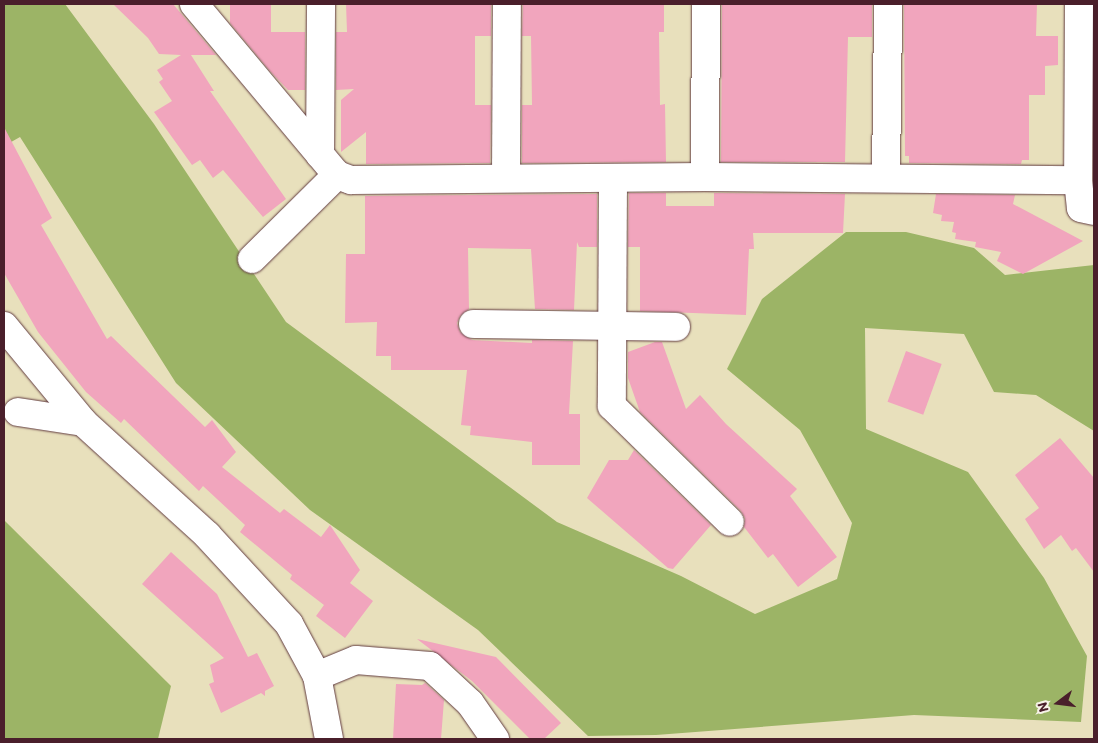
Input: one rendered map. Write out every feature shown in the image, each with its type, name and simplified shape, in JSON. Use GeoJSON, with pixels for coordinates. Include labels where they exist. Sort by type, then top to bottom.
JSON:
{"type":"FeatureCollection","features":[{"type":"Feature","properties":{"kind":"street"},"geometry":{"type":"LineString","coordinates":[[194,4],[328,165],[351,180],[705,177],[1078,180]]}},
{"type":"Feature","properties":{"kind":"street"},"geometry":{"type":"LineString","coordinates":[[252,259],[328,165],[321,4]]}},
{"type":"Feature","properties":{"kind":"street"},"geometry":{"type":"LineString","coordinates":[[506,178],[507,4]]}},
{"type":"Feature","properties":{"kind":"street"},"geometry":{"type":"LineString","coordinates":[[705,177],[706,4]]}},
{"type":"Feature","properties":{"kind":"street"},"geometry":{"type":"LineString","coordinates":[[886,177],[888,4]]}},
{"type":"Feature","properties":{"kind":"street"},"geometry":{"type":"LineString","coordinates":[[1079,4],[1087,56],[1078,180],[1081,208],[1094,211]]}},
{"type":"Feature","properties":{"kind":"street"},"geometry":{"type":"LineString","coordinates":[[613,178],[612,406],[730,522]]}},
{"type":"Feature","properties":{"kind":"street"},"geometry":{"type":"LineString","coordinates":[[473,324],[676,327]]}},
{"type":"Feature","properties":{"kind":"street"},"geometry":{"type":"LineString","coordinates":[[4,326],[83,422],[207,535],[289,624],[317,676],[329,739]]}},
{"type":"Feature","properties":{"kind":"street"},"geometry":{"type":"LineString","coordinates":[[18,412],[83,422]]}},
{"type":"Feature","properties":{"kind":"street"},"geometry":{"type":"LineString","coordinates":[[317,676],[356,660],[430,666],[470,703],[495,739]]}},
{"type":"Feature","properties":{"kind":"green space"},"geometry":{"type":"Polygon","coordinates":[[[4,4],[65,4],[154,124],[286,322],[557,522],[681,576],[755,614],[837,579],[852,523],[800,430],[727,369],[762,299],[846,232],[906,232],[974,248],[1005,275],[1094,265],[1094,431],[1036,395],[994,392],[964,334],[865,328],[866,429],[968,472],[1044,578],[1087,656],[1081,722],[914,715],[656,735],[588,736],[478,630],[310,510],[176,383],[20,137],[4,146],[4,4]]]}},
{"type":"Feature","properties":{"kind":"green space"},"geometry":{"type":"Polygon","coordinates":[[[4,520],[171,686],[158,739],[4,739],[4,520]]]}},
{"type":"Feature","properties":{"kind":"building"},"geometry":{"type":"Polygon","coordinates":[[[113,4],[173,4],[216,55],[191,55],[214,91],[210,91],[286,199],[263,217],[223,170],[213,178],[200,160],[192,165],[154,112],[172,101],[159,82],[163,79],[157,70],[181,55],[159,54],[148,38],[113,4]]]}},
{"type":"Feature","properties":{"kind":"building"},"geometry":{"type":"Polygon","coordinates":[[[230,4],[271,4],[271,32],[305,32],[305,90],[288,90],[269,70],[230,23],[230,4]]]}},
{"type":"Feature","properties":{"kind":"building"},"geometry":{"type":"Polygon","coordinates":[[[346,4],[491,4],[491,36],[475,36],[475,105],[491,105],[490,163],[366,164],[366,132],[341,152],[341,100],[354,89],[336,90],[336,32],[347,32],[346,4]]]}},
{"type":"Feature","properties":{"kind":"building"},"geometry":{"type":"Polygon","coordinates":[[[523,4],[664,4],[664,32],[659,32],[660,105],[665,104],[666,162],[522,163],[522,105],[532,105],[531,36],[522,36],[523,4]]]}},
{"type":"Feature","properties":{"kind":"building"},"geometry":{"type":"Polygon","coordinates":[[[722,4],[872,4],[872,37],[848,37],[845,162],[721,162],[722,4]]]}},
{"type":"Feature","properties":{"kind":"building"},"geometry":{"type":"Polygon","coordinates":[[[904,4],[1037,4],[1036,36],[1058,36],[1058,65],[1045,66],[1045,95],[1029,95],[1029,160],[1022,160],[1021,164],[909,163],[909,156],[905,156],[904,4]]]}},
{"type":"Feature","properties":{"kind":"building"},"geometry":{"type":"Polygon","coordinates":[[[4,127],[52,218],[41,225],[107,339],[111,336],[205,427],[212,420],[236,452],[222,467],[280,513],[284,509],[321,537],[330,525],[360,570],[350,583],[373,601],[345,638],[316,616],[324,605],[290,579],[292,575],[240,532],[245,525],[203,486],[199,491],[124,419],[121,423],[86,392],[38,332],[4,273],[4,127]]]}},
{"type":"Feature","properties":{"kind":"building"},"geometry":{"type":"Polygon","coordinates":[[[629,193],[666,193],[666,206],[714,206],[714,193],[845,194],[843,233],[753,233],[754,249],[749,249],[746,315],[640,311],[640,247],[628,247],[629,193]]]}},
{"type":"Feature","properties":{"kind":"building"},"geometry":{"type":"Polygon","coordinates":[[[597,194],[597,247],[579,247],[577,242],[574,310],[535,309],[531,249],[468,248],[469,309],[460,316],[457,323],[460,332],[472,340],[532,343],[532,340],[573,341],[569,414],[580,414],[580,465],[532,465],[532,442],[470,435],[471,426],[461,425],[467,370],[391,370],[391,356],[376,356],[377,322],[345,323],[346,254],[365,254],[365,196],[597,194]]]}},
{"type":"Feature","properties":{"kind":"building"},"geometry":{"type":"Polygon","coordinates":[[[936,194],[1015,195],[1013,204],[1083,241],[1023,274],[997,261],[1001,252],[975,247],[976,242],[955,239],[956,233],[952,232],[954,222],[941,221],[942,215],[933,213],[936,194]]]}},
{"type":"Feature","properties":{"kind":"building"},"geometry":{"type":"Polygon","coordinates":[[[655,342],[662,342],[686,409],[700,395],[726,424],[797,489],[790,496],[837,557],[798,587],[773,554],[768,558],[744,527],[745,518],[741,511],[640,412],[628,378],[628,352],[655,342]]]}},
{"type":"Feature","properties":{"kind":"building"},"geometry":{"type":"Polygon","coordinates":[[[906,351],[942,364],[923,415],[888,402],[906,351]]]}},
{"type":"Feature","properties":{"kind":"building"},"geometry":{"type":"Polygon","coordinates":[[[1060,438],[1094,478],[1094,572],[1076,548],[1072,551],[1061,535],[1044,549],[1025,519],[1039,508],[1015,475],[1060,438]]]}},
{"type":"Feature","properties":{"kind":"building"},"geometry":{"type":"Polygon","coordinates":[[[634,450],[711,525],[673,569],[668,568],[587,498],[609,460],[628,460],[634,450]]]}},
{"type":"Feature","properties":{"kind":"building"},"geometry":{"type":"Polygon","coordinates":[[[171,552],[217,594],[248,657],[257,653],[274,686],[265,691],[265,696],[261,693],[221,713],[209,684],[214,682],[210,665],[224,658],[142,584],[171,552]]]}},
{"type":"Feature","properties":{"kind":"building"},"geometry":{"type":"Polygon","coordinates":[[[417,639],[496,657],[561,723],[544,739],[530,739],[472,681],[417,639]]]}},
{"type":"Feature","properties":{"kind":"building"},"geometry":{"type":"Polygon","coordinates":[[[425,683],[444,700],[441,739],[393,739],[396,684],[422,685],[425,683]]]}}]}
